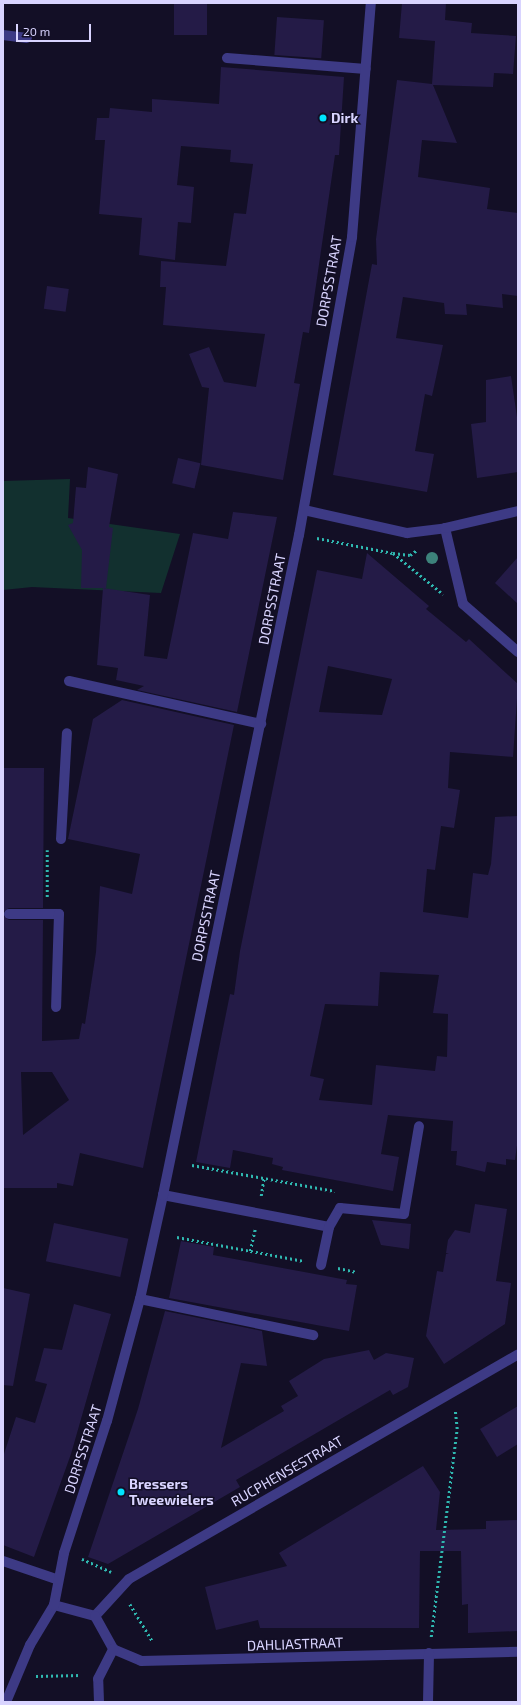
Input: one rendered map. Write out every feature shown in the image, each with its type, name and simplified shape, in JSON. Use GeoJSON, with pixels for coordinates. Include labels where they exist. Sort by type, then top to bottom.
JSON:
{"type":"FeatureCollection","features":[{"type":"Feature","properties":{"kind":"street","name":"DORPSSTRAAT"},"geometry":{"type":"LineString","coordinates":[[6,1702],[17,1676],[54,1605],[56,1579],[107,1421],[140,1299],[261,724],[304,510],[352,237],[371,3]]}},
{"type":"Feature","properties":{"kind":"street"},"geometry":{"type":"LineString","coordinates":[[3,35],[27,38]]}},
{"type":"Feature","properties":{"kind":"street"},"geometry":{"type":"LineString","coordinates":[[227,58],[366,69]]}},
{"type":"Feature","properties":{"kind":"street"},"geometry":{"type":"LineString","coordinates":[[304,510],[407,533],[445,528],[518,511]]}},
{"type":"Feature","properties":{"kind":"street"},"geometry":{"type":"LineString","coordinates":[[445,528],[463,604],[518,652]]}},
{"type":"Feature","properties":{"kind":"street"},"geometry":{"type":"LineString","coordinates":[[69,681],[261,724]]}},
{"type":"Feature","properties":{"kind":"street"},"geometry":{"type":"LineString","coordinates":[[61,840],[67,733]]}},
{"type":"Feature","properties":{"kind":"street"},"geometry":{"type":"LineString","coordinates":[[9,914],[59,914],[56,1007]]}},
{"type":"Feature","properties":{"kind":"street"},"geometry":{"type":"LineString","coordinates":[[321,1265],[329,1227],[340,1208],[404,1214],[419,1126]]}},
{"type":"Feature","properties":{"kind":"street"},"geometry":{"type":"LineString","coordinates":[[162,1195],[329,1227]]}},
{"type":"Feature","properties":{"kind":"street"},"geometry":{"type":"LineString","coordinates":[[140,1299],[313,1335]]}},
{"type":"Feature","properties":{"kind":"street","name":"RUCPHENSESTRAAT"},"geometry":{"type":"LineString","coordinates":[[95,1616],[129,1579],[518,1354]]}},
{"type":"Feature","properties":{"kind":"street"},"geometry":{"type":"LineString","coordinates":[[3,1561],[56,1579]]}},
{"type":"Feature","properties":{"kind":"street"},"geometry":{"type":"LineString","coordinates":[[54,1605],[95,1616],[113,1649],[101,1674],[99,1702]]}},
{"type":"Feature","properties":{"kind":"street","name":"DAHLIASTRAAT"},"geometry":{"type":"LineString","coordinates":[[113,1649],[141,1661],[171,1662],[429,1653],[518,1652]]}},
{"type":"Feature","properties":{"kind":"street"},"geometry":{"type":"LineString","coordinates":[[428,1702],[429,1653]]}},
{"type":"Feature","properties":{"kind":"path"},"geometry":{"type":"LineString","coordinates":[[393,553],[434,590],[463,604]]}},
{"type":"Feature","properties":{"kind":"path"},"geometry":{"type":"LineString","coordinates":[[192,1165],[339,1192]]}},
{"type":"Feature","properties":{"kind":"path"},"geometry":{"type":"LineString","coordinates":[[177,1237],[357,1272]]}},
{"type":"Feature","properties":{"kind":"path"},"geometry":{"type":"LineString","coordinates":[[429,1653],[457,1429],[454,1391]]}},
{"type":"Feature","properties":{"kind":"path"},"geometry":{"type":"LineString","coordinates":[[17,1676],[101,1674]]}},
{"type":"Feature","properties":{"kind":"green space"},"geometry":{"type":"Polygon","coordinates":[[[70,479],[68,518],[180,534],[161,593],[32,587],[3,590],[3,481],[70,479]]]}},
{"type":"Feature","properties":{"kind":"building"},"geometry":{"type":"Polygon","coordinates":[[[174,3],[207,3],[207,35],[174,35],[174,3]]]}},
{"type":"Feature","properties":{"kind":"building"},"geometry":{"type":"Polygon","coordinates":[[[402,3],[446,3],[445,20],[472,23],[471,33],[516,36],[513,74],[494,73],[493,87],[433,85],[457,143],[422,140],[418,177],[490,188],[487,209],[518,213],[518,296],[502,294],[503,308],[466,304],[467,315],[445,314],[444,303],[403,297],[396,338],[443,345],[432,396],[425,394],[415,451],[434,454],[427,492],[333,475],[372,264],[377,265],[376,239],[397,80],[432,84],[435,41],[399,38],[402,3]]]}},
{"type":"Feature","properties":{"kind":"building"},"geometry":{"type":"Polygon","coordinates":[[[277,17],[324,20],[321,58],[274,55],[277,17]]]}},
{"type":"Feature","properties":{"kind":"building"},"geometry":{"type":"Polygon","coordinates":[[[221,67],[344,77],[339,155],[335,155],[309,333],[303,332],[294,383],[300,384],[283,480],[201,465],[209,388],[202,387],[189,354],[209,347],[224,382],[256,387],[265,334],[163,325],[166,287],[160,287],[161,261],[226,266],[234,213],[246,214],[253,164],[230,162],[231,150],[181,146],[177,185],[194,187],[191,223],[178,222],[175,260],[139,255],[142,218],[99,214],[105,140],[95,140],[97,118],[109,118],[110,108],[152,112],[152,99],[219,104],[221,67]]]}},
{"type":"Feature","properties":{"kind":"building"},"geometry":{"type":"Polygon","coordinates":[[[47,286],[69,289],[66,312],[44,309],[47,286]]]}},
{"type":"Feature","properties":{"kind":"building"},"geometry":{"type":"Polygon","coordinates":[[[511,376],[518,424],[518,472],[477,478],[471,424],[486,422],[486,380],[511,376]]]}},
{"type":"Feature","properties":{"kind":"building"},"geometry":{"type":"Polygon","coordinates":[[[178,458],[200,463],[195,489],[172,483],[178,458]]]}},
{"type":"Feature","properties":{"kind":"building"},"geometry":{"type":"Polygon","coordinates":[[[88,467],[118,474],[109,527],[113,528],[106,588],[81,588],[82,550],[68,525],[73,523],[76,487],[86,488],[88,467]]]}},
{"type":"Feature","properties":{"kind":"building"},"geometry":{"type":"Polygon","coordinates":[[[233,512],[277,517],[237,712],[137,690],[144,686],[116,680],[118,668],[97,665],[103,588],[150,595],[144,656],[167,659],[193,533],[228,539],[233,512]]]}},
{"type":"Feature","properties":{"kind":"building"},"geometry":{"type":"Polygon","coordinates":[[[367,553],[429,606],[426,609],[466,642],[469,639],[518,684],[513,757],[450,752],[448,788],[460,790],[454,828],[441,826],[435,870],[427,869],[423,912],[468,918],[473,873],[488,875],[491,864],[495,817],[518,816],[518,1138],[515,1160],[506,1159],[506,1165],[487,1162],[485,1172],[456,1165],[457,1151],[451,1151],[453,1121],[388,1115],[381,1154],[399,1157],[393,1191],[282,1170],[283,1167],[272,1164],[273,1158],[233,1150],[230,1168],[196,1162],[230,994],[234,995],[240,951],[317,570],[362,579],[367,553]],[[328,666],[319,712],[382,715],[392,679],[328,666]],[[380,972],[378,1006],[325,1004],[310,1076],[324,1079],[319,1100],[372,1105],[376,1065],[435,1071],[437,1056],[447,1057],[448,1014],[433,1013],[439,975],[380,972]]]}},
{"type":"Feature","properties":{"kind":"building"},"geometry":{"type":"Polygon","coordinates":[[[518,557],[518,604],[495,583],[518,557]]]}},
{"type":"Feature","properties":{"kind":"building"},"geometry":{"type":"Polygon","coordinates":[[[122,700],[234,725],[143,1168],[80,1153],[73,1186],[57,1183],[57,1188],[3,1188],[3,916],[9,920],[43,920],[42,1041],[79,1039],[82,1023],[85,1024],[96,952],[100,886],[132,894],[140,854],[68,839],[93,719],[122,700]],[[21,1072],[23,1135],[69,1100],[52,1072],[21,1072]]]}},
{"type":"Feature","properties":{"kind":"building"},"geometry":{"type":"Polygon","coordinates":[[[3,768],[44,768],[43,908],[9,908],[3,912],[3,768]]]}},
{"type":"Feature","properties":{"kind":"building"},"geometry":{"type":"Polygon","coordinates":[[[475,1204],[507,1209],[496,1281],[511,1283],[505,1324],[444,1364],[426,1336],[437,1271],[443,1272],[446,1254],[449,1253],[446,1253],[448,1240],[455,1230],[470,1233],[475,1204]]]}},
{"type":"Feature","properties":{"kind":"building"},"geometry":{"type":"Polygon","coordinates":[[[372,1220],[411,1224],[409,1249],[381,1245],[372,1220]]]}},
{"type":"Feature","properties":{"kind":"building"},"geometry":{"type":"Polygon","coordinates":[[[54,1223],[128,1239],[120,1277],[46,1261],[54,1223]]]}},
{"type":"Feature","properties":{"kind":"building"},"geometry":{"type":"Polygon","coordinates":[[[181,1241],[214,1247],[213,1255],[347,1280],[346,1284],[357,1285],[349,1331],[169,1298],[181,1241]]]}},
{"type":"Feature","properties":{"kind":"building"},"geometry":{"type":"Polygon","coordinates":[[[3,1288],[30,1294],[13,1386],[3,1385],[3,1288]]]}},
{"type":"Feature","properties":{"kind":"building"},"geometry":{"type":"Polygon","coordinates":[[[74,1304],[111,1314],[71,1454],[34,1557],[3,1545],[3,1457],[16,1417],[35,1423],[47,1384],[35,1381],[44,1348],[62,1350],[74,1304]]]}},
{"type":"Feature","properties":{"kind":"building"},"geometry":{"type":"Polygon","coordinates":[[[165,1311],[262,1331],[267,1366],[241,1363],[221,1448],[284,1411],[281,1406],[298,1396],[289,1381],[324,1359],[369,1350],[374,1360],[386,1353],[414,1358],[408,1387],[393,1395],[390,1390],[236,1480],[240,1487],[108,1564],[88,1557],[138,1409],[165,1311]]]}},
{"type":"Feature","properties":{"kind":"building"},"geometry":{"type":"Polygon","coordinates":[[[518,1406],[518,1444],[497,1457],[480,1429],[518,1406]]]}},
{"type":"Feature","properties":{"kind":"building"},"geometry":{"type":"Polygon","coordinates":[[[423,1466],[440,1492],[436,1530],[486,1529],[486,1521],[518,1520],[518,1631],[468,1633],[468,1604],[462,1605],[461,1551],[420,1551],[419,1628],[260,1628],[258,1620],[216,1630],[205,1587],[287,1566],[279,1553],[423,1466]]]}},
{"type":"Feature","properties":{"kind":"place","name":"Dirk"},"geometry":{"type":"Point","coordinates":[323,118]}},
{"type":"Feature","properties":{"kind":"place","name":"Bressers Tweewielers"},"geometry":{"type":"Point","coordinates":[121,1492]}}]}
